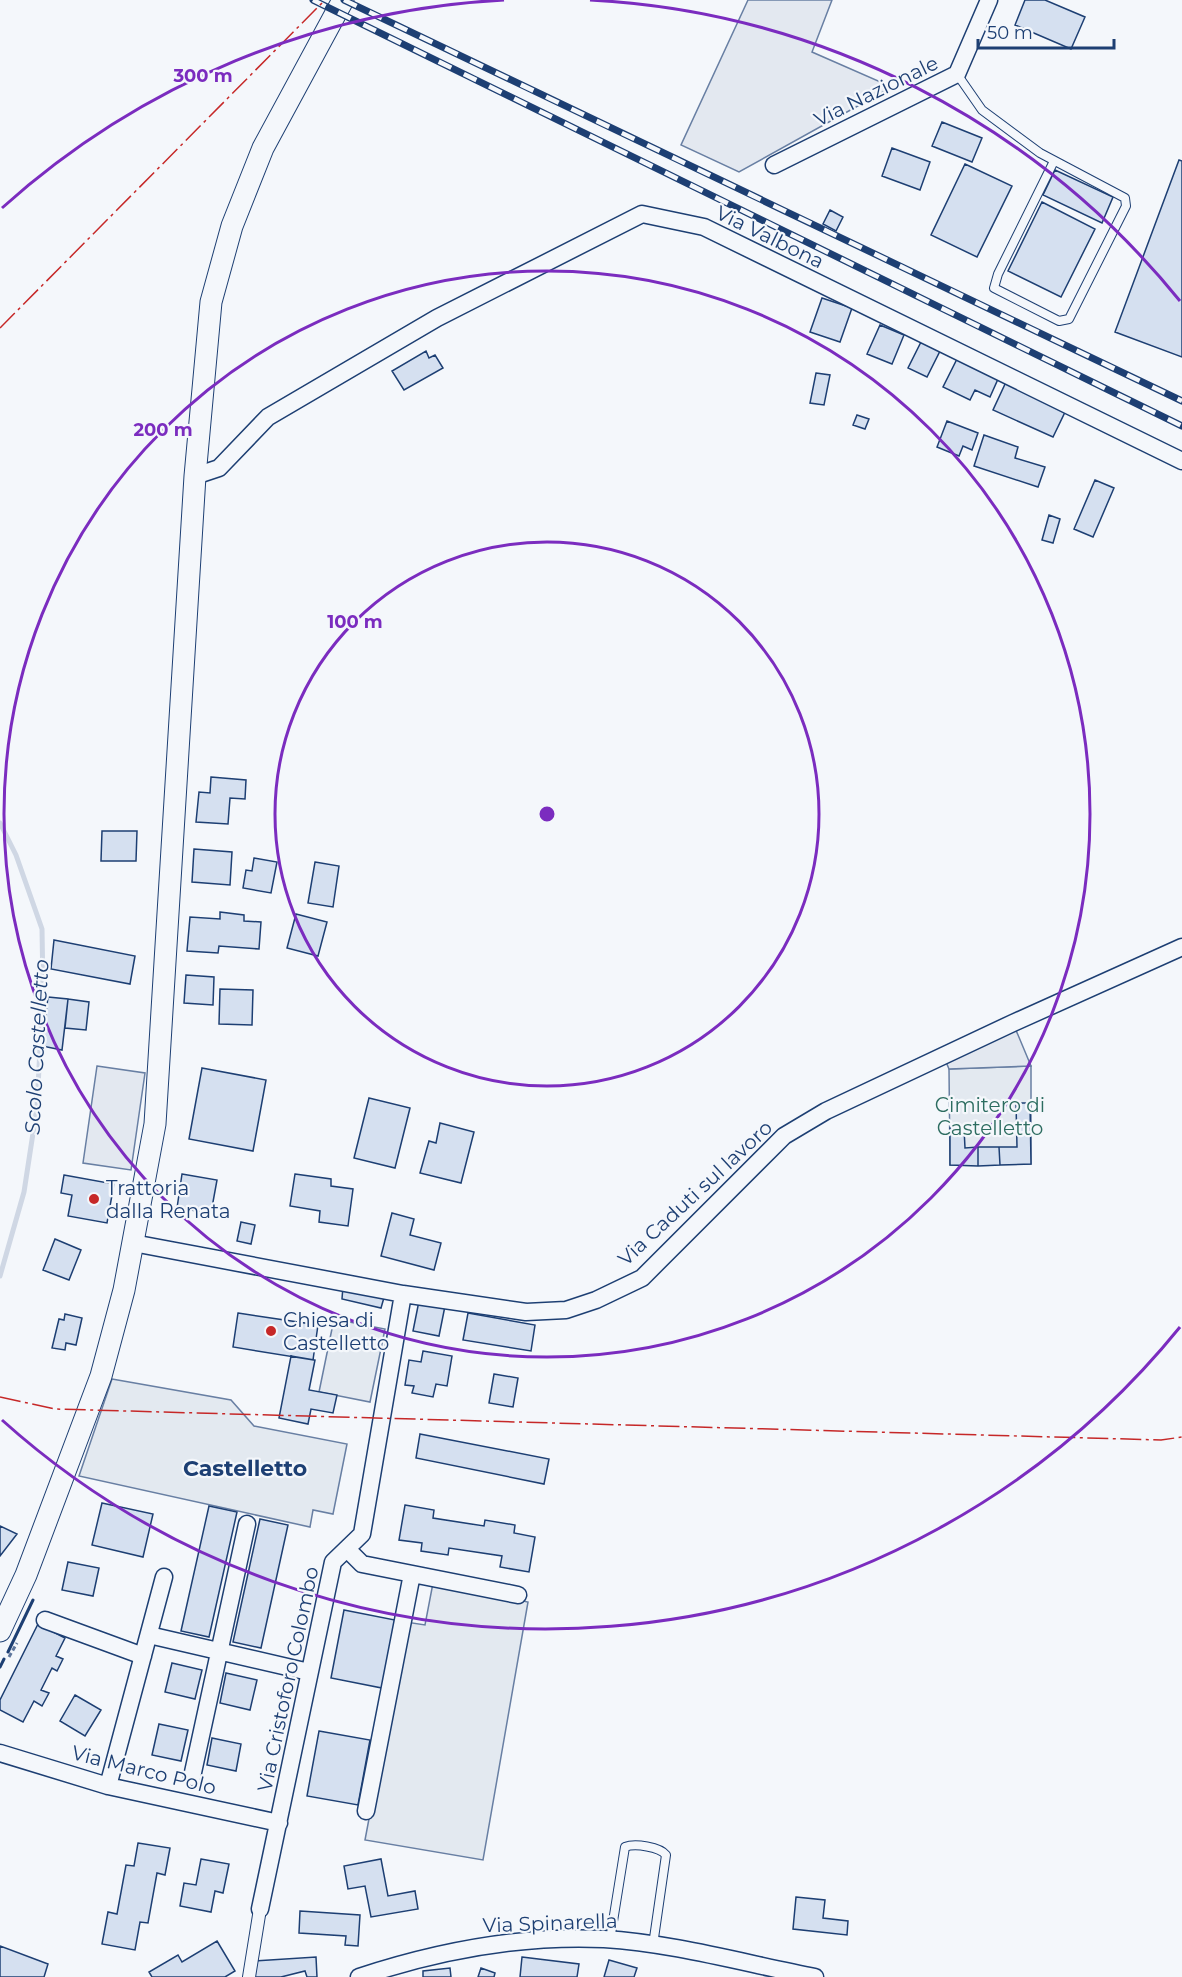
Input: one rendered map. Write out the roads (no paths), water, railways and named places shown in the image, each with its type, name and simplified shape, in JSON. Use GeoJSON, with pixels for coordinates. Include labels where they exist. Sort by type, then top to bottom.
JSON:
{"type":"FeatureCollection","features":[{"type":"Feature","properties":{"kind":"street"},"geometry":{"type":"LineString","coordinates":[[10,1634],[26,1575],[57,1499],[101,1376],[134,1242],[155,1124],[195,476],[211,302],[232,226],[263,148],[343,0]]}},
{"type":"Feature","properties":{"kind":"street","name":"Via Nazionale"},"geometry":{"type":"LineString","coordinates":[[774,165],[957,74],[989,0]]}},
{"type":"Feature","properties":{"kind":"street","name":"Via Valbona"},"geometry":{"type":"LineString","coordinates":[[195,476],[219,468],[268,417],[437,318],[642,214],[704,227],[1182,461]]}},
{"type":"Feature","properties":{"kind":"street","name":"Via Caduti sul lavoro"},"geometry":{"type":"LineString","coordinates":[[134,1242],[403,1294],[526,1312],[566,1310],[596,1300],[642,1278],[784,1136],[826,1111],[1182,947]]}},
{"type":"Feature","properties":{"kind":"street","name":"Via Cristoforo Colombo"},"geometry":{"type":"LineString","coordinates":[[249,1977],[260,1909],[333,1562],[362,1534],[403,1294]]}},
{"type":"Feature","properties":{"kind":"street"},"geometry":{"type":"LineString","coordinates":[[192,1778],[247,1524]]}},
{"type":"Feature","properties":{"kind":"street"},"geometry":{"type":"LineString","coordinates":[[347,1549],[362,1564],[518,1595]]}},
{"type":"Feature","properties":{"kind":"street"},"geometry":{"type":"LineString","coordinates":[[366,1811],[412,1574]]}},
{"type":"Feature","properties":{"kind":"street"},"geometry":{"type":"LineString","coordinates":[[108,1786],[164,1577]]}},
{"type":"Feature","properties":{"kind":"street"},"geometry":{"type":"LineString","coordinates":[[45,1620],[143,1656]]}},
{"type":"Feature","properties":{"kind":"street"},"geometry":{"type":"LineString","coordinates":[[149,1635],[309,1672]]}},
{"type":"Feature","properties":{"kind":"street","name":"Via Marco Polo"},"geometry":{"type":"LineString","coordinates":[[0,1753],[108,1786],[279,1823]]}},
{"type":"Feature","properties":{"kind":"street","name":"Via Spinarella"},"geometry":{"type":"LineString","coordinates":[[359,1977],[407,1961],[496,1942],[610,1940],[815,1977]]}},
{"type":"Feature","properties":{"kind":"lane"},"geometry":{"type":"LineString","coordinates":[[957,74],[982,110],[1054,160],[1125,198],[1126,206],[1068,319],[1059,321],[994,288],[998,274],[1054,160]]}},
{"type":"Feature","properties":{"kind":"lane"},"geometry":{"type":"LineString","coordinates":[[610,1940],[625,1847],[631,1845],[662,1850],[666,1855],[653,1946]]}},
{"type":"Feature","properties":{"kind":"waterway","name":"Scolo Castelletto"},"geometry":{"type":"LineString","coordinates":[[0,823],[16,855],[42,929],[43,989],[37,1107],[24,1192],[0,1276]]}},
{"type":"Feature","properties":{"kind":"railway"},"geometry":{"type":"LineString","coordinates":[[313,0],[1182,426]]}},
{"type":"Feature","properties":{"kind":"railway"},"geometry":{"type":"LineString","coordinates":[[344,0],[1182,401]]}},
{"type":"Feature","properties":{"kind":"place","name":"Trattoria dalla Renata"},"geometry":{"type":"Point","coordinates":[94,1199]}},
{"type":"Feature","properties":{"kind":"place","name":"Chiesa di Castelletto"},"geometry":{"type":"Point","coordinates":[271,1331]}},
{"type":"Feature","properties":{"kind":"district","name":"Castelletto"},"geometry":{"type":"Point","coordinates":[245,1468]}},
{"type":"Feature","properties":{"kind":"park label","name":"Cimitero di Castelletto"},"geometry":{"type":"Point","coordinates":[990,1116]}}]}
